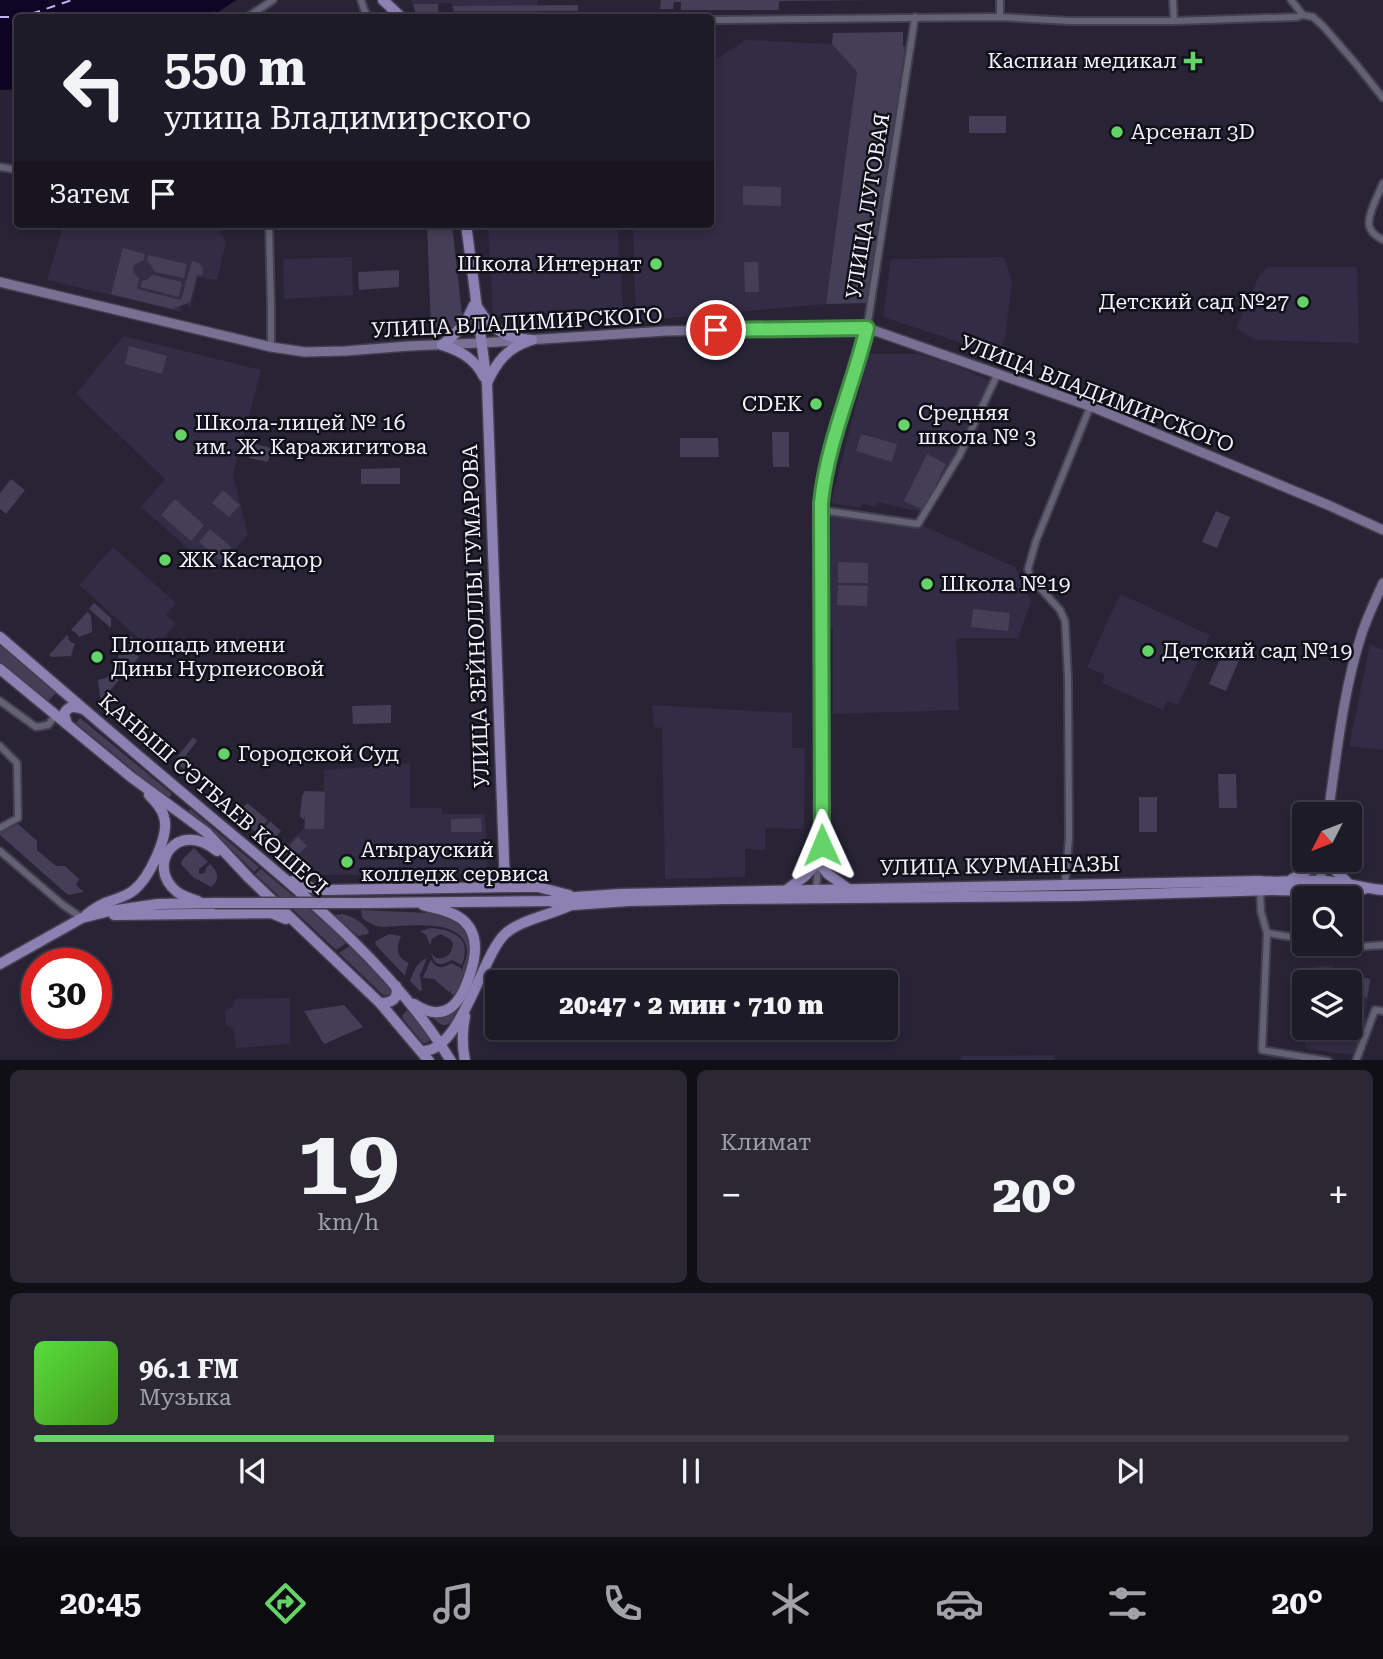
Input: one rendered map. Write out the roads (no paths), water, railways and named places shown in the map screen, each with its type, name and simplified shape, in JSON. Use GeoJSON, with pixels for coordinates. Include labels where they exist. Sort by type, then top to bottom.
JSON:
{"type":"FeatureCollection","features":[{"type":"Feature","properties":{"kind":"main road"},"geometry":{"type":"LineString","coordinates":[[383,0],[397,14]]}},
{"type":"Feature","properties":{"kind":"main road","name":"УЛИЦА ЗЕЙНОЛЛЫ ГУМАРОВА"},"geometry":{"type":"LineString","coordinates":[[466,228],[487,384],[505,887]]}},
{"type":"Feature","properties":{"kind":"main road"},"geometry":{"type":"LineString","coordinates":[[475,301],[495,329],[519,340],[532,340]]}},
{"type":"Feature","properties":{"kind":"main road"},"geometry":{"type":"LineString","coordinates":[[442,345],[464,325],[475,301]]}},
{"type":"Feature","properties":{"kind":"main road"},"geometry":{"type":"LineString","coordinates":[[487,384],[493,368],[504,355],[532,340]]}},
{"type":"Feature","properties":{"kind":"main road"},"geometry":{"type":"LineString","coordinates":[[442,345],[469,357],[480,369],[487,384]]}},
{"type":"Feature","properties":{"kind":"main road","name":"ҚАНЫШ СӘТБАЕВ КӨШЕСІ"},"geometry":{"type":"LineString","coordinates":[[0,637],[328,918],[409,1001],[451,1060]]}},
{"type":"Feature","properties":{"kind":"main road","name":"ҚАНЫШ СӘТБАЕВ КӨШЕСІ"},"geometry":{"type":"LineString","coordinates":[[0,669],[131,777],[205,832],[297,925],[380,1003],[429,1060]]}},
{"type":"Feature","properties":{"kind":"main road"},"geometry":{"type":"LineString","coordinates":[[69,727],[64,719],[67,709],[76,706],[84,709]]}},
{"type":"Feature","properties":{"kind":"main road"},"geometry":{"type":"LineString","coordinates":[[82,918],[98,906],[127,895],[135,889],[148,874],[160,846],[166,827],[165,817],[155,801],[131,777]]}},
{"type":"Feature","properties":{"kind":"main road"},"geometry":{"type":"LineString","coordinates":[[164,801],[171,799],[176,788]]}},
{"type":"Feature","properties":{"kind":"main road"},"geometry":{"type":"LineString","coordinates":[[210,904],[178,892],[165,877],[166,856],[170,848],[177,843],[196,839],[205,842],[249,878]]}},
{"type":"Feature","properties":{"kind":"main road"},"geometry":{"type":"LineString","coordinates":[[787,890],[818,862],[828,874],[847,888]]}},
{"type":"Feature","properties":{"kind":"main road"},"geometry":{"type":"LineString","coordinates":[[1288,881],[1304,872]]}},
{"type":"Feature","properties":{"kind":"main road"},"geometry":{"type":"LineString","coordinates":[[1337,872],[1351,884]]}},
{"type":"Feature","properties":{"kind":"main road"},"geometry":{"type":"LineString","coordinates":[[279,875],[301,886],[324,890],[538,887],[574,901]]}},
{"type":"Feature","properties":{"kind":"main road","name":"УЛИЦА КУРМАНГАЗЫ"},"geometry":{"type":"LineString","coordinates":[[0,964],[82,918],[158,904],[550,901],[561,905],[574,901],[633,897],[816,894],[1077,896],[1260,886],[1288,881],[1320,886],[1351,884],[1366,889]]}},
{"type":"Feature","properties":{"kind":"main road","name":"УЛИЦА КУРМАНГАЗЫ"},"geometry":{"type":"LineString","coordinates":[[751,895],[787,890],[816,894],[847,888],[1065,884],[1292,886]]}},
{"type":"Feature","properties":{"kind":"main road","name":"УЛИЦА КУРМАНГАЗЫ"},"geometry":{"type":"LineString","coordinates":[[1362,890],[1383,890]]}},
{"type":"Feature","properties":{"kind":"main road"},"geometry":{"type":"LineString","coordinates":[[421,1051],[428,1051],[449,1035],[467,1006],[491,953],[508,932],[574,901]]}},
{"type":"Feature","properties":{"kind":"main road"},"geometry":{"type":"LineString","coordinates":[[409,1001],[433,1013],[444,1012],[452,1007],[463,994],[476,951],[472,932],[464,921],[452,913],[413,902]]}},
{"type":"Feature","properties":{"kind":"main road"},"geometry":{"type":"LineString","coordinates":[[99,915],[271,912],[297,925]]}},
{"type":"Feature","properties":{"kind":"main road"},"geometry":{"type":"LineString","coordinates":[[380,1003],[387,1003],[395,998],[398,993],[396,986]]}},
{"type":"Feature","properties":{"kind":"main road"},"geometry":{"type":"LineString","coordinates":[[465,1060],[463,1026],[467,1006]]}},
{"type":"Feature","properties":{"kind":"street"},"geometry":{"type":"LineString","coordinates":[[253,14],[272,0]]}},
{"type":"Feature","properties":{"kind":"street"},"geometry":{"type":"LineString","coordinates":[[1000,0],[1000,17]]}},
{"type":"Feature","properties":{"kind":"street"},"geometry":{"type":"LineString","coordinates":[[1173,0],[1174,21]]}},
{"type":"Feature","properties":{"kind":"street"},"geometry":{"type":"LineString","coordinates":[[1291,0],[1303,15]]}},
{"type":"Feature","properties":{"kind":"street"},"geometry":{"type":"LineString","coordinates":[[261,9],[261,14]]}},
{"type":"Feature","properties":{"kind":"street"},"geometry":{"type":"LineString","coordinates":[[714,20],[1000,17],[1070,21],[1174,21],[1303,15],[1313,17],[1323,26],[1383,98]]}},
{"type":"Feature","properties":{"kind":"street","name":"УЛИЦА ЛУГОВАЯ"},"geometry":{"type":"LineString","coordinates":[[816,894],[822,845],[823,488],[840,417],[867,328],[915,17]]}},
{"type":"Feature","properties":{"kind":"street"},"geometry":{"type":"LineString","coordinates":[[1383,183],[1368,219],[1369,227],[1383,240]]}},
{"type":"Feature","properties":{"kind":"street"},"geometry":{"type":"LineString","coordinates":[[269,228],[271,347]]}},
{"type":"Feature","properties":{"kind":"street","name":"УЛИЦА ВЛАДИМИРСКОГО"},"geometry":{"type":"LineString","coordinates":[[0,282],[271,347],[305,352],[481,344],[666,331],[867,328],[1090,407],[1383,528]]}},
{"type":"Feature","properties":{"kind":"street"},"geometry":{"type":"LineString","coordinates":[[821,510],[918,524],[959,456],[998,373]]}},
{"type":"Feature","properties":{"kind":"street"},"geometry":{"type":"LineString","coordinates":[[1065,884],[1069,838],[1065,621],[1060,610],[1030,577],[1028,569],[1036,541],[1090,407]]}},
{"type":"Feature","properties":{"kind":"street"},"geometry":{"type":"LineString","coordinates":[[1372,524],[1383,537]]}},
{"type":"Feature","properties":{"kind":"street"},"geometry":{"type":"LineString","coordinates":[[1330,802],[1350,678],[1362,633],[1383,583]]}},
{"type":"Feature","properties":{"kind":"street"},"geometry":{"type":"LineString","coordinates":[[0,701],[36,727],[48,725],[55,716]]}},
{"type":"Feature","properties":{"kind":"street"},"geometry":{"type":"LineString","coordinates":[[0,746],[17,763],[18,818],[0,828]]}},
{"type":"Feature","properties":{"kind":"street"},"geometry":{"type":"LineString","coordinates":[[0,851],[82,918]]}},
{"type":"Feature","properties":{"kind":"street"},"geometry":{"type":"LineString","coordinates":[[1320,886],[1322,872]]}},
{"type":"Feature","properties":{"kind":"street"},"geometry":{"type":"LineString","coordinates":[[1260,886],[1261,912],[1267,933],[1262,1050],[1328,1060]]}},
{"type":"Feature","properties":{"kind":"street"},"geometry":{"type":"LineString","coordinates":[[1267,933],[1292,937]]}},
{"type":"Feature","properties":{"kind":"street"},"geometry":{"type":"LineString","coordinates":[[1362,947],[1383,945]]}},
{"type":"Feature","properties":{"kind":"street"},"geometry":{"type":"LineString","coordinates":[[1356,1060],[1375,1010],[1383,1011]]}},
{"type":"Feature","properties":{"kind":"place","name":"Каспиан медикал"},"geometry":{"type":"Point","coordinates":[1193,61]}},
{"type":"Feature","properties":{"kind":"place","name":"Арсенал 3D"},"geometry":{"type":"Point","coordinates":[1117,132]}},
{"type":"Feature","properties":{"kind":"place","name":"Школа Интернат"},"geometry":{"type":"Point","coordinates":[656,264]}},
{"type":"Feature","properties":{"kind":"place","name":"Детский сад №27"},"geometry":{"type":"Point","coordinates":[1303,302]}},
{"type":"Feature","properties":{"kind":"place","name":"CDEK"},"geometry":{"type":"Point","coordinates":[816,404]}},
{"type":"Feature","properties":{"kind":"place","name":"Средняя школа № 3"},"geometry":{"type":"Point","coordinates":[904,425]}},
{"type":"Feature","properties":{"kind":"place","name":"Школа-лицей № 16 им. Ж. Каражигитова"},"geometry":{"type":"Point","coordinates":[181,435]}},
{"type":"Feature","properties":{"kind":"place","name":"ЖК Кастадор"},"geometry":{"type":"Point","coordinates":[165,560]}},
{"type":"Feature","properties":{"kind":"place","name":"Школа №19"},"geometry":{"type":"Point","coordinates":[927,584]}},
{"type":"Feature","properties":{"kind":"place","name":"Детский сад №19"},"geometry":{"type":"Point","coordinates":[1148,651]}},
{"type":"Feature","properties":{"kind":"place","name":"Площадь имени Дины Нурпеисовой"},"geometry":{"type":"Point","coordinates":[97,657]}},
{"type":"Feature","properties":{"kind":"place","name":"Городской Суд"},"geometry":{"type":"Point","coordinates":[224,754]}},
{"type":"Feature","properties":{"kind":"place","name":"Атырауский колледж сервиса"},"geometry":{"type":"Point","coordinates":[347,862]}}]}
